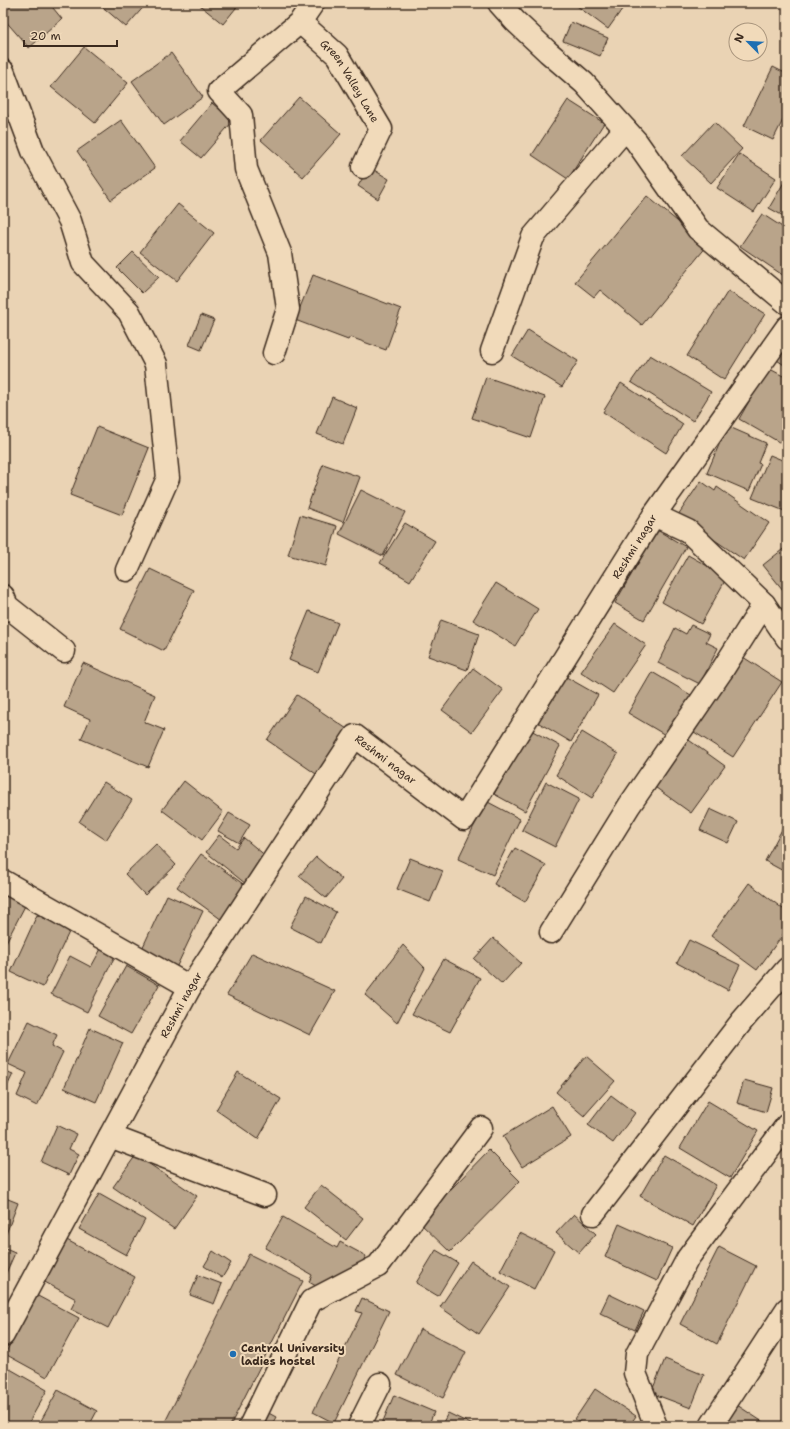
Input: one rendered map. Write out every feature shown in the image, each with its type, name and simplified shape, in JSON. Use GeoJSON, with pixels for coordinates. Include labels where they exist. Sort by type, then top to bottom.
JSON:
{"type":"FeatureCollection","features":[{"type":"Feature","properties":{"kind":"street"},"geometry":{"type":"LineString","coordinates":[[274,353],[288,308],[280,253],[246,169],[241,115],[219,91],[300,22],[313,3]]}},
{"type":"Feature","properties":{"kind":"street"},"geometry":{"type":"LineString","coordinates":[[500,3],[515,21],[584,83],[625,128],[636,141],[698,229],[787,303]]}},
{"type":"Feature","properties":{"kind":"street","name":"Green Valley Lane"},"geometry":{"type":"LineString","coordinates":[[300,22],[338,55],[381,128],[363,168]]}},
{"type":"Feature","properties":{"kind":"street"},"geometry":{"type":"LineString","coordinates":[[3,71],[33,151],[70,221],[83,263],[129,312],[156,364],[168,478],[127,570]]}},
{"type":"Feature","properties":{"kind":"street"},"geometry":{"type":"LineString","coordinates":[[492,351],[533,236],[574,190],[625,128]]}},
{"type":"Feature","properties":{"kind":"street","name":"Reshmi nagar"},"geometry":{"type":"LineString","coordinates":[[3,1335],[190,987],[355,736],[464,819],[654,515],[787,327]]}},
{"type":"Feature","properties":{"kind":"street"},"geometry":{"type":"LineString","coordinates":[[654,515],[688,531],[764,604],[787,638]]}},
{"type":"Feature","properties":{"kind":"street"},"geometry":{"type":"LineString","coordinates":[[3,596],[7,606],[64,651]]}},
{"type":"Feature","properties":{"kind":"street"},"geometry":{"type":"LineString","coordinates":[[551,932],[629,806],[721,672],[764,604]]}},
{"type":"Feature","properties":{"kind":"street"},"geometry":{"type":"LineString","coordinates":[[3,880],[190,987]]}},
{"type":"Feature","properties":{"kind":"street"},"geometry":{"type":"LineString","coordinates":[[593,1214],[742,1021],[787,969]]}},
{"type":"Feature","properties":{"kind":"street"},"geometry":{"type":"LineString","coordinates":[[656,1426],[635,1373],[637,1354],[688,1258],[787,1125]]}},
{"type":"Feature","properties":{"kind":"street"},"geometry":{"type":"LineString","coordinates":[[250,1426],[311,1301],[378,1266],[481,1128]]}},
{"type":"Feature","properties":{"kind":"street"},"geometry":{"type":"LineString","coordinates":[[110,1136],[265,1195]]}},
{"type":"Feature","properties":{"kind":"street"},"geometry":{"type":"LineString","coordinates":[[711,1426],[787,1309]]}},
{"type":"Feature","properties":{"kind":"street"},"geometry":{"type":"LineString","coordinates":[[359,1426],[380,1384]]}},
{"type":"Feature","properties":{"kind":"building"},"geometry":{"type":"Polygon","coordinates":[[[6,3],[49,3],[62,19],[29,48],[3,18],[3,5],[6,3]]]}},
{"type":"Feature","properties":{"kind":"building"},"geometry":{"type":"Polygon","coordinates":[[[98,3],[147,3],[126,27],[98,3]]]}},
{"type":"Feature","properties":{"kind":"building"},"geometry":{"type":"Polygon","coordinates":[[[197,3],[240,3],[223,24],[197,3]]]}},
{"type":"Feature","properties":{"kind":"building"},"geometry":{"type":"Polygon","coordinates":[[[573,3],[622,3],[625,5],[608,29],[573,3]]]}},
{"type":"Feature","properties":{"kind":"building"},"geometry":{"type":"Polygon","coordinates":[[[571,22],[608,38],[600,56],[563,41],[571,22]]]}},
{"type":"Feature","properties":{"kind":"building"},"geometry":{"type":"Polygon","coordinates":[[[84,47],[128,83],[95,123],[51,87],[84,47]]]}},
{"type":"Feature","properties":{"kind":"building"},"geometry":{"type":"Polygon","coordinates":[[[171,53],[203,97],[164,125],[132,81],[171,53]]]}},
{"type":"Feature","properties":{"kind":"building"},"geometry":{"type":"Polygon","coordinates":[[[773,67],[787,74],[787,112],[773,140],[744,126],[773,67]]]}},
{"type":"Feature","properties":{"kind":"building"},"geometry":{"type":"Polygon","coordinates":[[[299,97],[341,134],[303,177],[261,140],[299,97]]]}},
{"type":"Feature","properties":{"kind":"building"},"geometry":{"type":"Polygon","coordinates":[[[568,100],[604,123],[568,179],[532,155],[568,100]]]}},
{"type":"Feature","properties":{"kind":"building"},"geometry":{"type":"Polygon","coordinates":[[[212,103],[233,121],[201,158],[180,141],[212,103]]]}},
{"type":"Feature","properties":{"kind":"building"},"geometry":{"type":"Polygon","coordinates":[[[121,120],[155,168],[111,200],[77,151],[121,120]]]}},
{"type":"Feature","properties":{"kind":"building"},"geometry":{"type":"Polygon","coordinates":[[[714,122],[742,149],[711,183],[682,156],[714,122]]]}},
{"type":"Feature","properties":{"kind":"building"},"geometry":{"type":"Polygon","coordinates":[[[739,154],[776,178],[754,212],[717,188],[739,154]]]}},
{"type":"Feature","properties":{"kind":"building"},"geometry":{"type":"Polygon","coordinates":[[[369,167],[389,179],[378,199],[358,186],[369,167]]]}},
{"type":"Feature","properties":{"kind":"building"},"geometry":{"type":"Polygon","coordinates":[[[787,177],[787,218],[769,208],[787,177]]]}},
{"type":"Feature","properties":{"kind":"building"},"geometry":{"type":"Polygon","coordinates":[[[647,196],[707,246],[642,325],[600,290],[594,297],[575,282],[647,196]]]}},
{"type":"Feature","properties":{"kind":"building"},"geometry":{"type":"Polygon","coordinates":[[[178,204],[214,233],[177,281],[140,252],[178,204]]]}},
{"type":"Feature","properties":{"kind":"building"},"geometry":{"type":"Polygon","coordinates":[[[762,214],[787,230],[787,278],[740,246],[762,214]]]}},
{"type":"Feature","properties":{"kind":"building"},"geometry":{"type":"Polygon","coordinates":[[[133,252],[159,277],[142,293],[117,268],[133,252]]]}},
{"type":"Feature","properties":{"kind":"building"},"geometry":{"type":"Polygon","coordinates":[[[313,275],[401,309],[386,350],[350,337],[348,340],[295,320],[313,275]]]}},
{"type":"Feature","properties":{"kind":"building"},"geometry":{"type":"Polygon","coordinates":[[[728,291],[765,314],[724,380],[687,356],[728,291]]]}},
{"type":"Feature","properties":{"kind":"building"},"geometry":{"type":"Polygon","coordinates":[[[201,315],[214,320],[201,350],[189,345],[201,315]]]}},
{"type":"Feature","properties":{"kind":"building"},"geometry":{"type":"Polygon","coordinates":[[[528,330],[578,361],[562,387],[512,356],[528,330]]]}},
{"type":"Feature","properties":{"kind":"building"},"geometry":{"type":"Polygon","coordinates":[[[787,338],[787,367],[774,358],[787,338]]]}},
{"type":"Feature","properties":{"kind":"building"},"geometry":{"type":"Polygon","coordinates":[[[650,355],[711,392],[693,421],[631,382],[650,355]]]}},
{"type":"Feature","properties":{"kind":"building"},"geometry":{"type":"Polygon","coordinates":[[[768,368],[787,378],[787,441],[784,445],[739,419],[768,368]]]}},
{"type":"Feature","properties":{"kind":"building"},"geometry":{"type":"Polygon","coordinates":[[[486,377],[545,397],[531,438],[472,418],[486,377]]]}},
{"type":"Feature","properties":{"kind":"building"},"geometry":{"type":"Polygon","coordinates":[[[621,383],[683,424],[666,453],[603,412],[621,383]]]}},
{"type":"Feature","properties":{"kind":"building"},"geometry":{"type":"Polygon","coordinates":[[[332,397],[357,408],[343,444],[317,434],[332,397]]]}},
{"type":"Feature","properties":{"kind":"building"},"geometry":{"type":"Polygon","coordinates":[[[727,426],[766,443],[758,463],[761,464],[749,491],[707,473],[727,426]]]}},
{"type":"Feature","properties":{"kind":"building"},"geometry":{"type":"Polygon","coordinates":[[[97,427],[149,448],[122,515],[70,495],[97,427]]]}},
{"type":"Feature","properties":{"kind":"building"},"geometry":{"type":"Polygon","coordinates":[[[770,455],[787,462],[787,512],[752,498],[770,455]]]}},
{"type":"Feature","properties":{"kind":"building"},"geometry":{"type":"Polygon","coordinates":[[[323,464],[360,477],[343,522],[307,508],[323,464]]]}},
{"type":"Feature","properties":{"kind":"building"},"geometry":{"type":"Polygon","coordinates":[[[701,481],[715,491],[717,487],[769,523],[744,560],[678,515],[701,481]]]}},
{"type":"Feature","properties":{"kind":"building"},"geometry":{"type":"Polygon","coordinates":[[[361,490],[405,512],[383,556],[339,534],[361,490]]]}},
{"type":"Feature","properties":{"kind":"building"},"geometry":{"type":"Polygon","coordinates":[[[300,515],[337,526],[326,566],[288,555],[300,515]]]}},
{"type":"Feature","properties":{"kind":"building"},"geometry":{"type":"Polygon","coordinates":[[[405,523],[435,541],[410,581],[380,563],[405,523]]]}},
{"type":"Feature","properties":{"kind":"building"},"geometry":{"type":"Polygon","coordinates":[[[657,530],[686,547],[644,620],[615,603],[657,530]]]}},
{"type":"Feature","properties":{"kind":"building"},"geometry":{"type":"Polygon","coordinates":[[[787,546],[787,595],[763,565],[787,546]]]}},
{"type":"Feature","properties":{"kind":"building"},"geometry":{"type":"Polygon","coordinates":[[[688,555],[727,577],[701,624],[662,602],[688,555]]]}},
{"type":"Feature","properties":{"kind":"building"},"geometry":{"type":"Polygon","coordinates":[[[150,569],[194,590],[164,651],[120,629],[150,569]]]}},
{"type":"Feature","properties":{"kind":"building"},"geometry":{"type":"Polygon","coordinates":[[[496,583],[538,609],[515,646],[473,620],[496,583]]]}},
{"type":"Feature","properties":{"kind":"building"},"geometry":{"type":"Polygon","coordinates":[[[309,611],[338,623],[318,672],[289,660],[309,611]]]}},
{"type":"Feature","properties":{"kind":"building"},"geometry":{"type":"Polygon","coordinates":[[[441,620],[479,634],[467,670],[428,656],[441,620]]]}},
{"type":"Feature","properties":{"kind":"building"},"geometry":{"type":"Polygon","coordinates":[[[615,624],[646,645],[613,693],[581,672],[615,624]]]}},
{"type":"Feature","properties":{"kind":"building"},"geometry":{"type":"Polygon","coordinates":[[[691,625],[710,634],[706,642],[718,648],[700,684],[658,663],[675,628],[686,634],[691,625]]]}},
{"type":"Feature","properties":{"kind":"building"},"geometry":{"type":"Polygon","coordinates":[[[743,657],[782,682],[733,757],[694,732],[743,657]]]}},
{"type":"Feature","properties":{"kind":"building"},"geometry":{"type":"Polygon","coordinates":[[[83,663],[155,695],[144,722],[164,730],[148,767],[81,739],[90,719],[64,707],[83,663]]]}},
{"type":"Feature","properties":{"kind":"building"},"geometry":{"type":"Polygon","coordinates":[[[473,668],[503,690],[472,732],[442,710],[473,668]]]}},
{"type":"Feature","properties":{"kind":"building"},"geometry":{"type":"Polygon","coordinates":[[[652,672],[691,695],[667,736],[628,713],[652,672]]]}},
{"type":"Feature","properties":{"kind":"building"},"geometry":{"type":"Polygon","coordinates":[[[561,674],[598,695],[571,742],[534,720],[561,674]]]}},
{"type":"Feature","properties":{"kind":"building"},"geometry":{"type":"Polygon","coordinates":[[[297,695],[350,731],[319,776],[267,740],[297,695]]]}},
{"type":"Feature","properties":{"kind":"building"},"geometry":{"type":"Polygon","coordinates":[[[529,729],[560,746],[525,811],[494,794],[529,729]]]}},
{"type":"Feature","properties":{"kind":"building"},"geometry":{"type":"Polygon","coordinates":[[[582,732],[618,754],[592,798],[556,775],[582,732]]]}},
{"type":"Feature","properties":{"kind":"building"},"geometry":{"type":"Polygon","coordinates":[[[686,738],[725,766],[691,813],[652,785],[686,738]]]}},
{"type":"Feature","properties":{"kind":"building"},"geometry":{"type":"Polygon","coordinates":[[[184,781],[223,812],[202,840],[162,810],[184,781]]]}},
{"type":"Feature","properties":{"kind":"building"},"geometry":{"type":"Polygon","coordinates":[[[104,782],[132,800],[106,840],[79,822],[104,782]]]}},
{"type":"Feature","properties":{"kind":"building"},"geometry":{"type":"Polygon","coordinates":[[[546,782],[579,799],[555,847],[522,830],[546,782]]]}},
{"type":"Feature","properties":{"kind":"building"},"geometry":{"type":"Polygon","coordinates":[[[486,801],[520,819],[493,875],[458,859],[486,801]]]}},
{"type":"Feature","properties":{"kind":"building"},"geometry":{"type":"Polygon","coordinates":[[[710,809],[738,822],[728,843],[700,830],[710,809]]]}},
{"type":"Feature","properties":{"kind":"building"},"geometry":{"type":"Polygon","coordinates":[[[229,813],[250,825],[239,843],[218,831],[229,813]]]}},
{"type":"Feature","properties":{"kind":"building"},"geometry":{"type":"Polygon","coordinates":[[[787,820],[787,873],[765,861],[787,820]]]}},
{"type":"Feature","properties":{"kind":"building"},"geometry":{"type":"Polygon","coordinates":[[[219,835],[236,848],[244,838],[267,857],[246,884],[206,852],[219,835]]]}},
{"type":"Feature","properties":{"kind":"building"},"geometry":{"type":"Polygon","coordinates":[[[156,844],[176,865],[145,895],[125,874],[156,844]]]}},
{"type":"Feature","properties":{"kind":"building"},"geometry":{"type":"Polygon","coordinates":[[[515,848],[546,865],[525,902],[494,884],[515,848]]]}},
{"type":"Feature","properties":{"kind":"building"},"geometry":{"type":"Polygon","coordinates":[[[201,854],[246,886],[222,920],[177,887],[201,854]]]}},
{"type":"Feature","properties":{"kind":"building"},"geometry":{"type":"Polygon","coordinates":[[[316,857],[342,879],[326,898],[299,876],[316,857]]]}},
{"type":"Feature","properties":{"kind":"building"},"geometry":{"type":"Polygon","coordinates":[[[410,858],[443,871],[430,902],[397,889],[410,858]]]}},
{"type":"Feature","properties":{"kind":"building"},"geometry":{"type":"Polygon","coordinates":[[[749,883],[787,912],[787,929],[757,970],[711,936],[749,883]]]}},
{"type":"Feature","properties":{"kind":"building"},"geometry":{"type":"Polygon","coordinates":[[[3,890],[27,902],[3,948],[3,890]]]}},
{"type":"Feature","properties":{"kind":"building"},"geometry":{"type":"Polygon","coordinates":[[[167,895],[203,911],[176,968],[141,951],[167,895]]]}},
{"type":"Feature","properties":{"kind":"building"},"geometry":{"type":"Polygon","coordinates":[[[306,896],[336,912],[321,943],[290,927],[306,896]]]}},
{"type":"Feature","properties":{"kind":"building"},"geometry":{"type":"Polygon","coordinates":[[[37,915],[70,930],[43,987],[11,972],[37,915]]]}},
{"type":"Feature","properties":{"kind":"building"},"geometry":{"type":"Polygon","coordinates":[[[493,938],[521,963],[502,984],[474,959],[493,938]]]}},
{"type":"Feature","properties":{"kind":"building"},"geometry":{"type":"Polygon","coordinates":[[[689,940],[740,965],[728,990],[677,963],[689,940]]]}},
{"type":"Feature","properties":{"kind":"building"},"geometry":{"type":"Polygon","coordinates":[[[403,945],[425,968],[397,1023],[365,995],[403,945]]]}},
{"type":"Feature","properties":{"kind":"building"},"geometry":{"type":"Polygon","coordinates":[[[102,947],[116,954],[87,1012],[51,994],[70,956],[91,967],[102,947]]]}},
{"type":"Feature","properties":{"kind":"building"},"geometry":{"type":"Polygon","coordinates":[[[252,953],[335,991],[310,1035],[227,995],[252,953]]]}},
{"type":"Feature","properties":{"kind":"building"},"geometry":{"type":"Polygon","coordinates":[[[444,959],[480,978],[450,1032],[412,1014],[444,959]]]}},
{"type":"Feature","properties":{"kind":"building"},"geometry":{"type":"Polygon","coordinates":[[[126,966],[159,985],[131,1034],[98,1016],[126,966]]]}},
{"type":"Feature","properties":{"kind":"building"},"geometry":{"type":"Polygon","coordinates":[[[29,1021],[57,1035],[52,1046],[63,1052],[37,1106],[17,1096],[27,1073],[8,1064],[29,1021]]]}},
{"type":"Feature","properties":{"kind":"building"},"geometry":{"type":"Polygon","coordinates":[[[90,1028],[123,1043],[96,1102],[64,1088],[90,1028]]]}},
{"type":"Feature","properties":{"kind":"building"},"geometry":{"type":"Polygon","coordinates":[[[586,1056],[615,1081],[584,1116],[556,1092],[586,1056]]]}},
{"type":"Feature","properties":{"kind":"building"},"geometry":{"type":"Polygon","coordinates":[[[3,1070],[13,1074],[4,1093],[3,1092],[3,1070]]]}},
{"type":"Feature","properties":{"kind":"building"},"geometry":{"type":"Polygon","coordinates":[[[238,1072],[281,1099],[258,1139],[216,1110],[238,1072]]]}},
{"type":"Feature","properties":{"kind":"building"},"geometry":{"type":"Polygon","coordinates":[[[744,1080],[773,1088],[766,1112],[737,1103],[744,1080]]]}},
{"type":"Feature","properties":{"kind":"building"},"geometry":{"type":"Polygon","coordinates":[[[611,1095],[635,1113],[613,1143],[588,1125],[611,1095]]]}},
{"type":"Feature","properties":{"kind":"building"},"geometry":{"type":"Polygon","coordinates":[[[708,1101],[758,1131],[730,1178],[680,1148],[708,1101]]]}},
{"type":"Feature","properties":{"kind":"building"},"geometry":{"type":"Polygon","coordinates":[[[552,1106],[571,1137],[522,1167],[503,1136],[552,1106]]]}},
{"type":"Feature","properties":{"kind":"building"},"geometry":{"type":"Polygon","coordinates":[[[57,1125],[76,1134],[69,1149],[79,1154],[69,1175],[41,1162],[57,1125]]]}},
{"type":"Feature","properties":{"kind":"building"},"geometry":{"type":"Polygon","coordinates":[[[489,1150],[520,1181],[450,1252],[419,1222],[489,1150]]]}},
{"type":"Feature","properties":{"kind":"building"},"geometry":{"type":"Polygon","coordinates":[[[136,1155],[197,1196],[174,1229],[113,1187],[136,1155]]]}},
{"type":"Feature","properties":{"kind":"building"},"geometry":{"type":"Polygon","coordinates":[[[664,1155],[716,1185],[693,1226],[640,1196],[664,1155]]]}},
{"type":"Feature","properties":{"kind":"building"},"geometry":{"type":"Polygon","coordinates":[[[321,1185],[363,1218],[346,1240],[304,1207],[321,1185]]]}},
{"type":"Feature","properties":{"kind":"building"},"geometry":{"type":"Polygon","coordinates":[[[99,1194],[145,1220],[126,1255],[79,1229],[99,1194]]]}},
{"type":"Feature","properties":{"kind":"building"},"geometry":{"type":"Polygon","coordinates":[[[3,1197],[18,1203],[6,1234],[3,1233],[3,1197]]]}},
{"type":"Feature","properties":{"kind":"building"},"geometry":{"type":"Polygon","coordinates":[[[574,1214],[596,1234],[579,1253],[556,1233],[574,1214]]]}},
{"type":"Feature","properties":{"kind":"building"},"geometry":{"type":"Polygon","coordinates":[[[283,1217],[337,1248],[340,1242],[366,1256],[340,1300],[309,1282],[312,1275],[265,1248],[283,1217]]]}},
{"type":"Feature","properties":{"kind":"building"},"geometry":{"type":"Polygon","coordinates":[[[619,1224],[672,1248],[657,1281],[605,1257],[619,1224]]]}},
{"type":"Feature","properties":{"kind":"building"},"geometry":{"type":"Polygon","coordinates":[[[520,1233],[554,1250],[534,1289],[500,1271],[520,1233]]]}},
{"type":"Feature","properties":{"kind":"building"},"geometry":{"type":"Polygon","coordinates":[[[65,1239],[135,1277],[108,1328],[71,1309],[76,1299],[43,1281],[65,1239]]]}},
{"type":"Feature","properties":{"kind":"building"},"geometry":{"type":"Polygon","coordinates":[[[719,1247],[756,1266],[717,1344],[680,1324],[719,1247]]]}},
{"type":"Feature","properties":{"kind":"building"},"geometry":{"type":"Polygon","coordinates":[[[3,1248],[15,1253],[3,1280],[3,1248]]]}},
{"type":"Feature","properties":{"kind":"building"},"geometry":{"type":"Polygon","coordinates":[[[436,1250],[458,1263],[438,1296],[416,1283],[436,1250]]]}},
{"type":"Feature","properties":{"kind":"building"},"geometry":{"type":"Polygon","coordinates":[[[213,1251],[231,1263],[222,1278],[204,1266],[213,1251]]]}},
{"type":"Feature","properties":{"kind":"building","name":"Central University ladies hostel"},"geometry":{"type":"Polygon","coordinates":[[[249,1254],[303,1281],[230,1426],[163,1426],[249,1254]]]}},
{"type":"Feature","properties":{"kind":"building"},"geometry":{"type":"Polygon","coordinates":[[[471,1261],[510,1287],[479,1334],[440,1307],[471,1261]]]}},
{"type":"Feature","properties":{"kind":"building"},"geometry":{"type":"Polygon","coordinates":[[[198,1275],[222,1284],[214,1304],[190,1295],[198,1275]]]}},
{"type":"Feature","properties":{"kind":"building"},"geometry":{"type":"Polygon","coordinates":[[[609,1294],[644,1311],[635,1330],[600,1313],[609,1294]]]}},
{"type":"Feature","properties":{"kind":"building"},"geometry":{"type":"Polygon","coordinates":[[[36,1295],[79,1318],[47,1377],[5,1354],[36,1295]]]}},
{"type":"Feature","properties":{"kind":"building"},"geometry":{"type":"Polygon","coordinates":[[[362,1298],[389,1311],[334,1423],[313,1412],[362,1313],[356,1311],[362,1298]]]}},
{"type":"Feature","properties":{"kind":"building"},"geometry":{"type":"Polygon","coordinates":[[[420,1329],[466,1352],[443,1398],[397,1375],[420,1329]]]}},
{"type":"Feature","properties":{"kind":"building"},"geometry":{"type":"Polygon","coordinates":[[[665,1359],[704,1375],[691,1408],[651,1393],[665,1359]]]}},
{"type":"Feature","properties":{"kind":"building"},"geometry":{"type":"Polygon","coordinates":[[[3,1365],[47,1390],[27,1426],[3,1426],[3,1365]]]}},
{"type":"Feature","properties":{"kind":"building"},"geometry":{"type":"Polygon","coordinates":[[[595,1389],[636,1416],[629,1426],[585,1426],[575,1419],[595,1389]]]}},
{"type":"Feature","properties":{"kind":"building"},"geometry":{"type":"Polygon","coordinates":[[[58,1390],[97,1411],[89,1426],[38,1426],[58,1390]]]}},
{"type":"Feature","properties":{"kind":"building"},"geometry":{"type":"Polygon","coordinates":[[[394,1395],[434,1412],[428,1426],[381,1426],[394,1395]]]}},
{"type":"Feature","properties":{"kind":"building"},"geometry":{"type":"Polygon","coordinates":[[[737,1405],[769,1426],[723,1426],[737,1405]]]}},
{"type":"Feature","properties":{"kind":"building"},"geometry":{"type":"Polygon","coordinates":[[[263,1410],[276,1417],[271,1426],[255,1426],[263,1410]]]}},
{"type":"Feature","properties":{"kind":"building"},"geometry":{"type":"Polygon","coordinates":[[[448,1413],[475,1426],[441,1426],[448,1413]]]}},
{"type":"Feature","properties":{"kind":"place","name":"Central University ladies hostel"},"geometry":{"type":"Point","coordinates":[233,1354]}}]}
